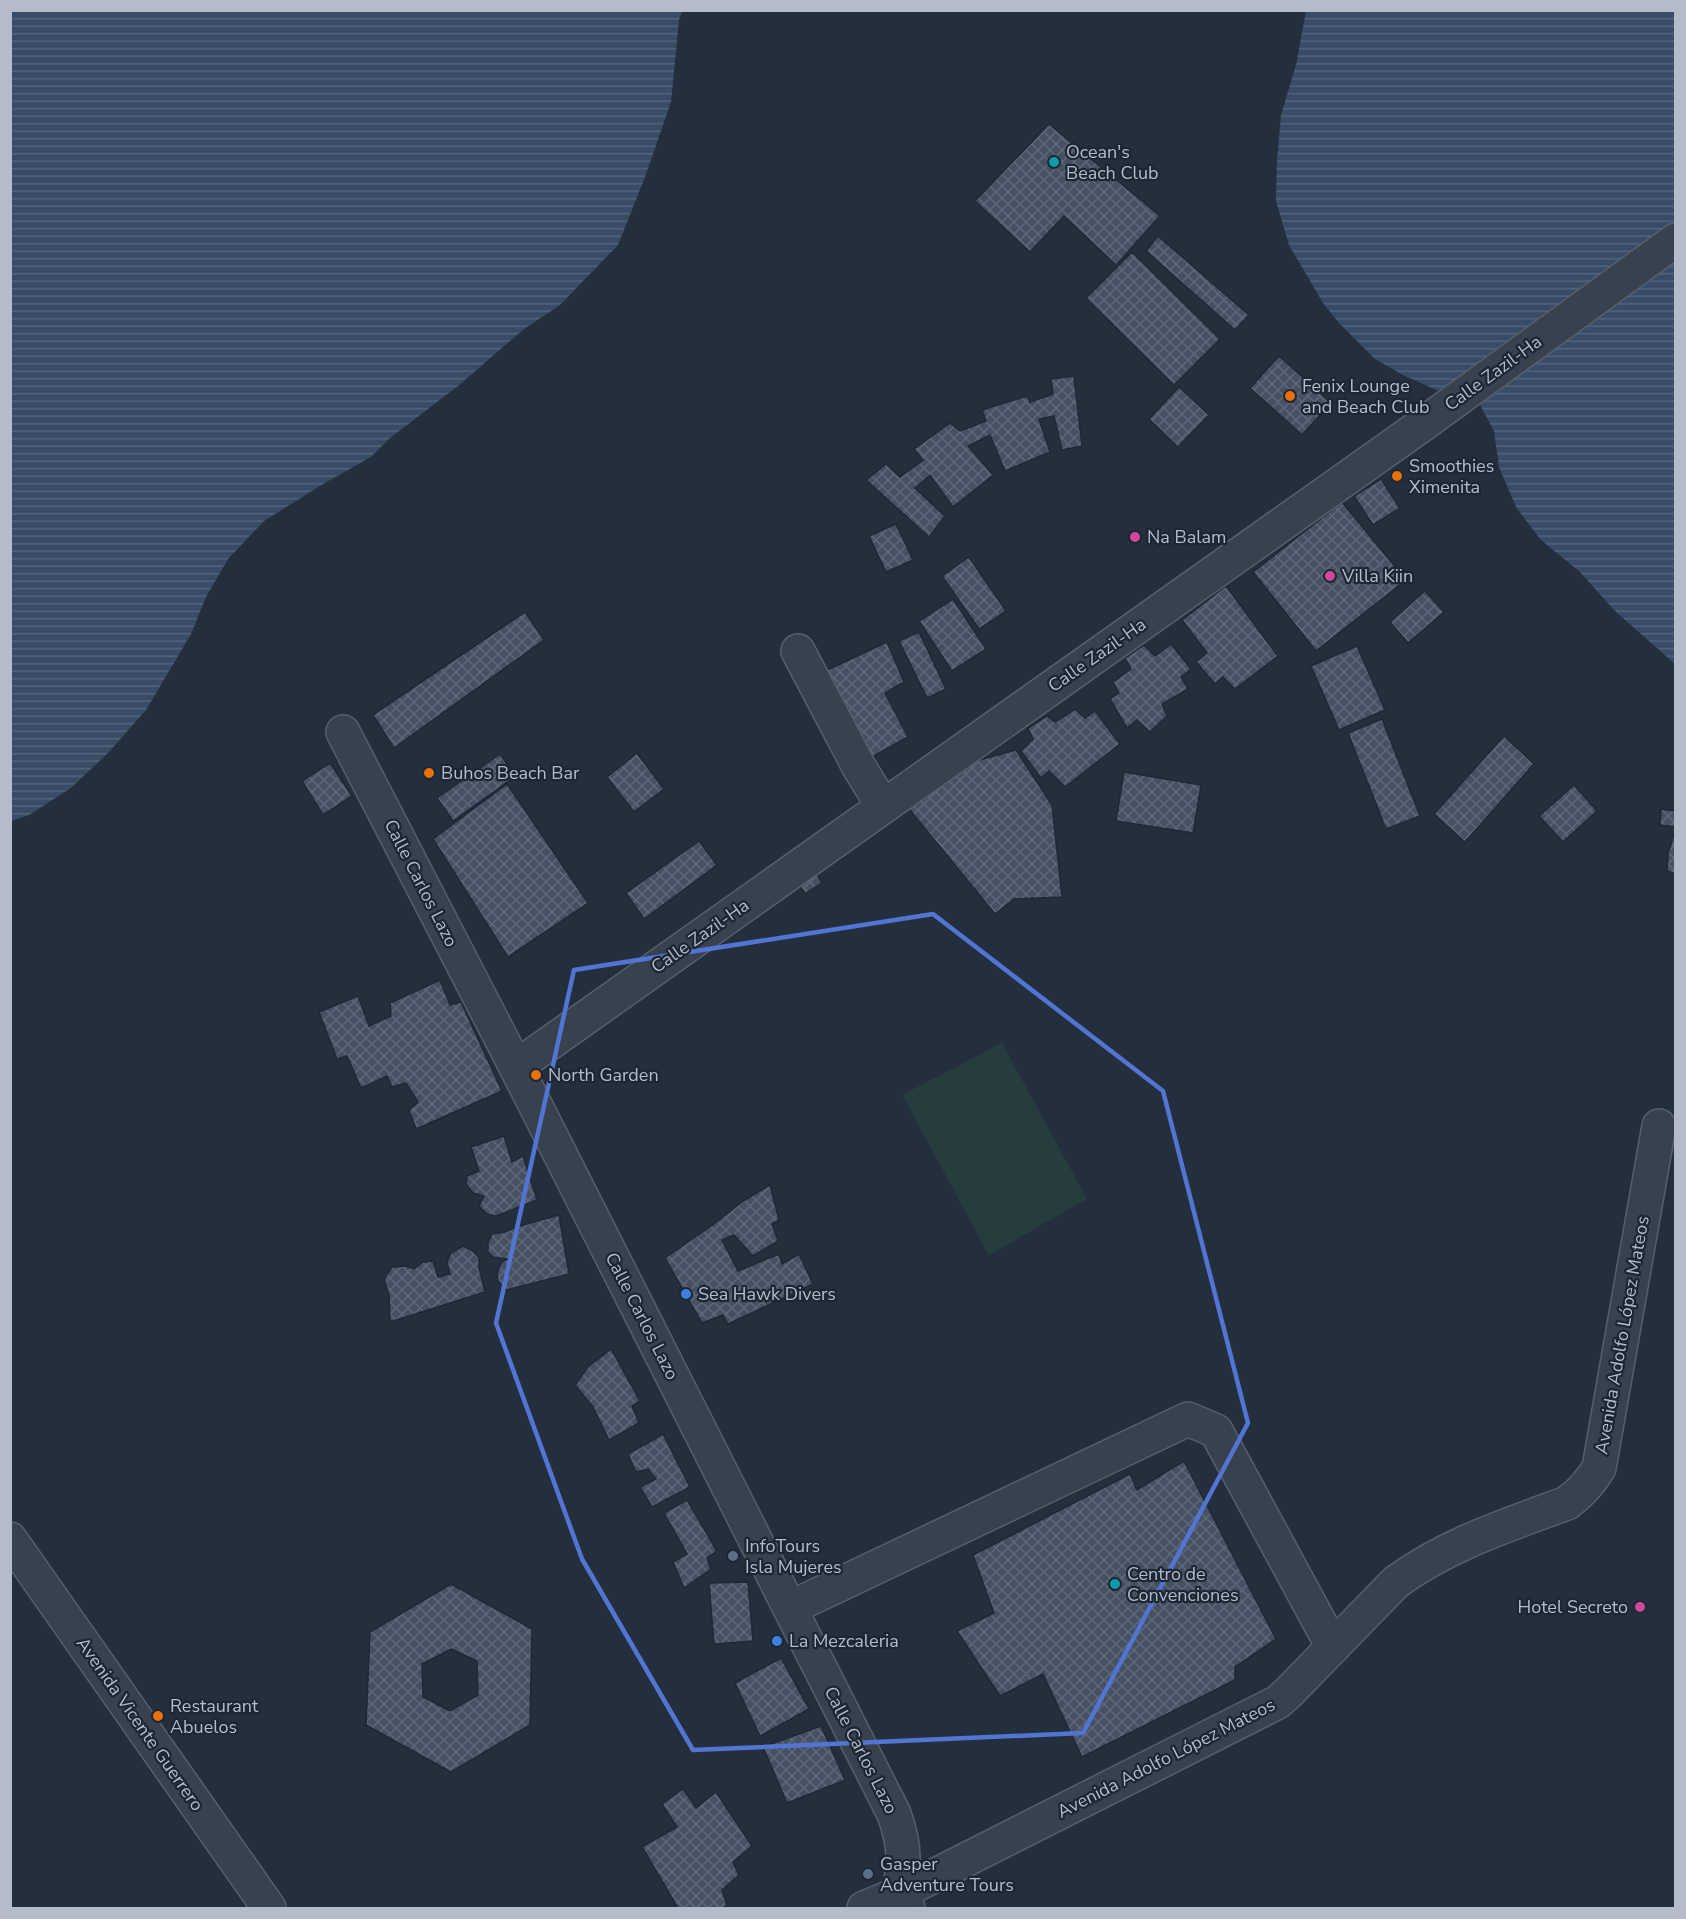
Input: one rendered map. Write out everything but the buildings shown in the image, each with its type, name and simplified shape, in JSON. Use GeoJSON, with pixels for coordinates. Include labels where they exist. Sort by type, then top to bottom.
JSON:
{"type":"FeatureCollection","features":[{"type":"Feature","properties":{"kind":"street","name":"Calle Zazil-Ha"},"geometry":{"type":"LineString","coordinates":[[516,1067],[1426,422],[1676,240]]}},
{"type":"Feature","properties":{"kind":"street"},"geometry":{"type":"LineString","coordinates":[[798,651],[859,767],[883,806]]}},
{"type":"Feature","properties":{"kind":"street","name":"Calle Carlos Lazo"},"geometry":{"type":"LineString","coordinates":[[343,732],[516,1067],[897,1822],[903,1856],[904,1901]]}},
{"type":"Feature","properties":{"kind":"street","name":"Avenida Adolfo López Mateos"},"geometry":{"type":"LineString","coordinates":[[864,1908],[904,1901],[1278,1702],[1396,1582],[1413,1570],[1460,1544],[1567,1503],[1590,1483],[1599,1468],[1659,1126]]}},
{"type":"Feature","properties":{"kind":"street"},"geometry":{"type":"LineString","coordinates":[[790,1608],[1188,1419],[1216,1431],[1333,1647]]}},
{"type":"Feature","properties":{"kind":"street","name":"Avenida Vicente Guerrero"},"geometry":{"type":"LineString","coordinates":[[10,1539],[269,1908]]}},
{"type":"Feature","properties":{"kind":"highlighted area"},"geometry":{"type":"Polygon","coordinates":[[[933,914],[1163,1091],[1248,1423],[1083,1733],[693,1750],[582,1559],[496,1323],[574,970],[933,914]]]}},
{"type":"Feature","properties":{"kind":"green space"},"geometry":{"type":"Polygon","coordinates":[[[1002,1043],[1087,1199],[989,1255],[902,1095],[1002,1043]]]}},
{"type":"Feature","properties":{"kind":"water"},"geometry":{"type":"Polygon","coordinates":[[[10,11],[682,11],[679,20],[671,102],[618,245],[560,305],[524,329],[458,386],[390,438],[371,457],[264,521],[228,559],[206,597],[191,634],[146,710],[108,753],[71,788],[29,815],[11,821],[10,11]]]}},
{"type":"Feature","properties":{"kind":"water"},"geometry":{"type":"Polygon","coordinates":[[[1306,11],[1675,11],[1675,664],[1614,610],[1579,571],[1541,540],[1516,507],[1499,467],[1494,431],[1479,403],[1441,392],[1375,359],[1339,323],[1323,303],[1289,245],[1276,201],[1277,161],[1281,115],[1296,65],[1306,11]]]}},
{"type":"Feature","properties":{"kind":"place","name":"Ocean's Beach Club"},"geometry":{"type":"Point","coordinates":[1054,162]}},
{"type":"Feature","properties":{"kind":"place","name":"Fenix Lounge and Beach Club"},"geometry":{"type":"Point","coordinates":[1290,396]}},
{"type":"Feature","properties":{"kind":"place","name":"Smoothies Ximenita"},"geometry":{"type":"Point","coordinates":[1397,476]}},
{"type":"Feature","properties":{"kind":"place","name":"Na Balam"},"geometry":{"type":"Point","coordinates":[1135,537]}},
{"type":"Feature","properties":{"kind":"place","name":"Villa Kiin"},"geometry":{"type":"Point","coordinates":[1330,576]}},
{"type":"Feature","properties":{"kind":"place","name":"Buhos Beach Bar"},"geometry":{"type":"Point","coordinates":[429,773]}},
{"type":"Feature","properties":{"kind":"place","name":"North Garden"},"geometry":{"type":"Point","coordinates":[536,1075]}},
{"type":"Feature","properties":{"kind":"place","name":"Sea Hawk Divers"},"geometry":{"type":"Point","coordinates":[686,1294]}},
{"type":"Feature","properties":{"kind":"place","name":"InfoTours Isla Mujeres"},"geometry":{"type":"Point","coordinates":[733,1556]}},
{"type":"Feature","properties":{"kind":"place","name":"Centro de Convenciones"},"geometry":{"type":"Point","coordinates":[1115,1584]}},
{"type":"Feature","properties":{"kind":"place","name":"Hotel Secreto"},"geometry":{"type":"Point","coordinates":[1640,1607]}},
{"type":"Feature","properties":{"kind":"place","name":"La Mezcaleria"},"geometry":{"type":"Point","coordinates":[777,1641]}},
{"type":"Feature","properties":{"kind":"place","name":"Restaurant Abuelos"},"geometry":{"type":"Point","coordinates":[158,1716]}},
{"type":"Feature","properties":{"kind":"place","name":"Gasper Adventure Tours"},"geometry":{"type":"Point","coordinates":[868,1874]}}]}
